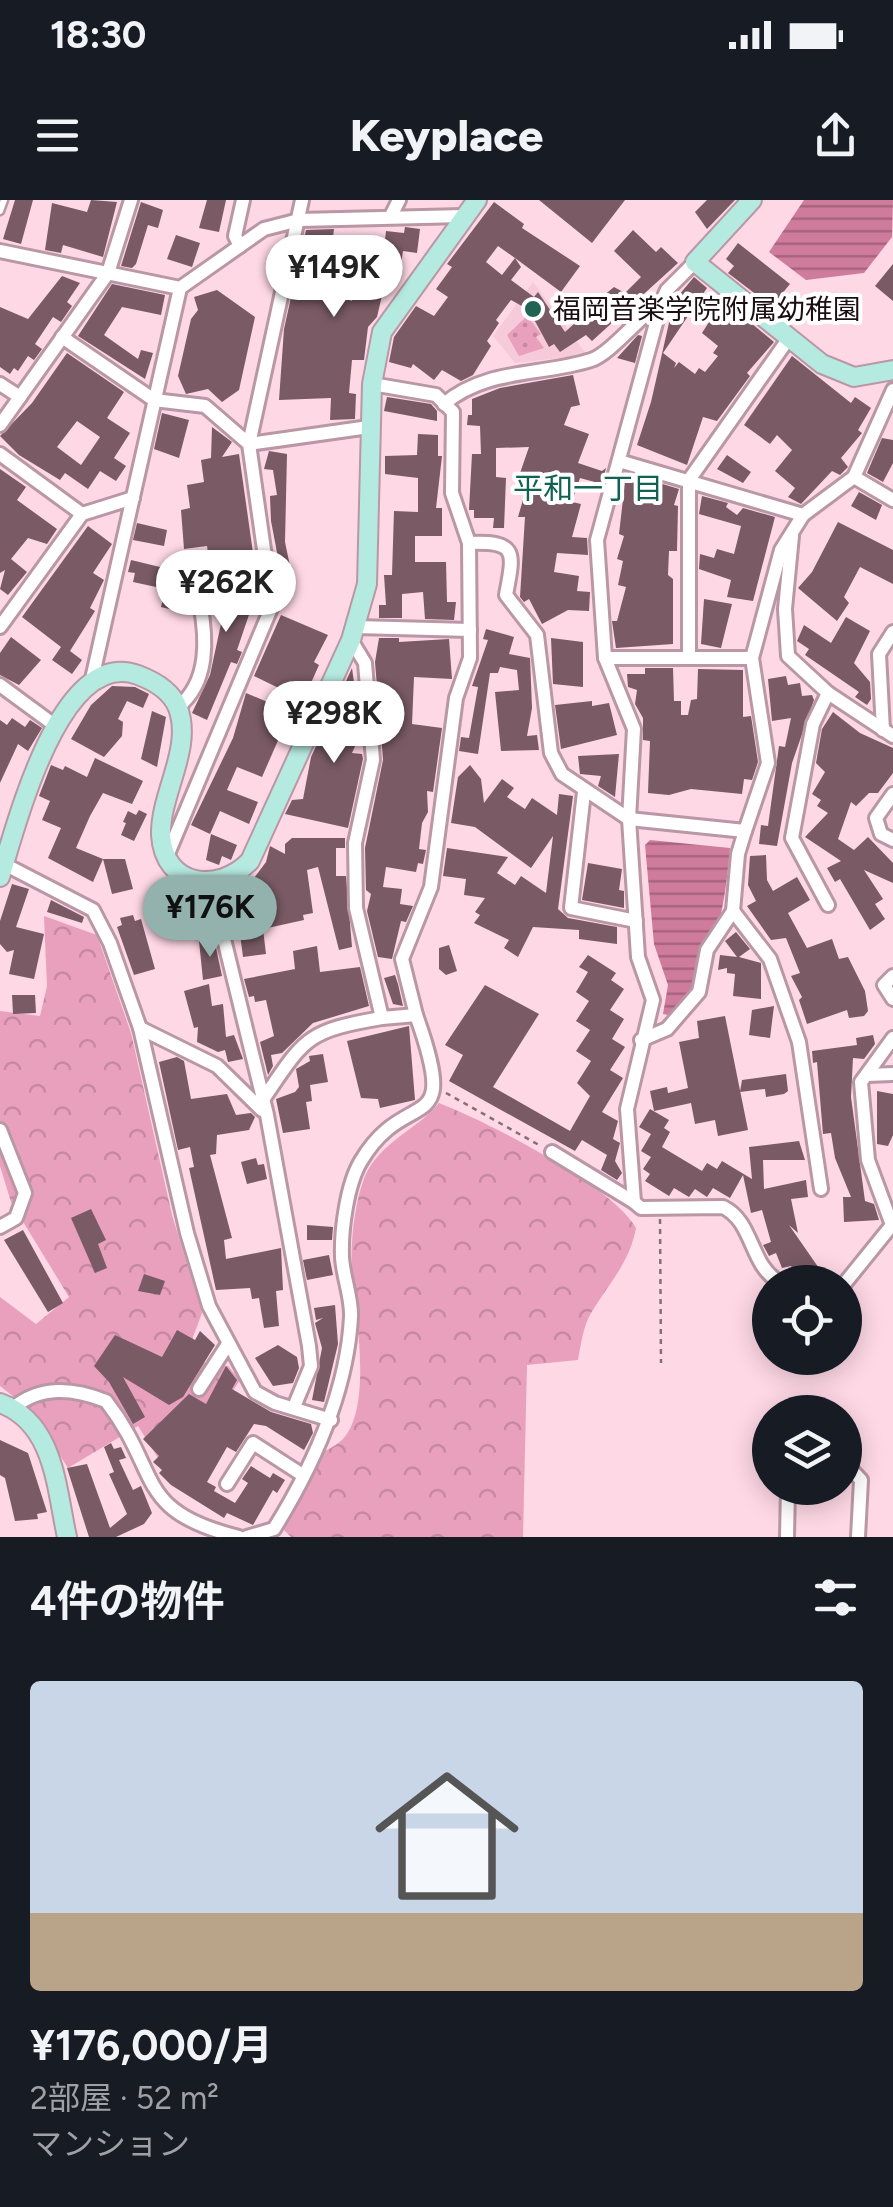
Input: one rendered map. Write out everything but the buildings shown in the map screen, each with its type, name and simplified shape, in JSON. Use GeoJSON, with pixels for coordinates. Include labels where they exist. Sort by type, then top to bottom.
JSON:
{"type":"FeatureCollection","features":[{"type":"Feature","properties":{"kind":"street"},"geometry":{"type":"LineString","coordinates":[[0,425],[108,273],[132,200]]}},
{"type":"Feature","properties":{"kind":"street"},"geometry":{"type":"LineString","coordinates":[[240,246],[235,236],[243,200]]}},
{"type":"Feature","properties":{"kind":"street"},"geometry":{"type":"LineString","coordinates":[[167,856],[272,606],[250,444],[302,200]]}},
{"type":"Feature","properties":{"kind":"street"},"geometry":{"type":"LineString","coordinates":[[391,216],[398,200]]}},
{"type":"Feature","properties":{"kind":"street"},"geometry":{"type":"LineString","coordinates":[[294,1407],[311,1366],[267,1116],[223,935],[234,877],[256,848],[354,633],[367,584],[372,384],[382,332],[477,200]]}},
{"type":"Feature","properties":{"kind":"street"},"geometry":{"type":"LineString","coordinates":[[634,1202],[627,1110],[653,1000],[638,957],[629,819],[634,729],[605,658],[597,540],[667,290],[752,200]]}},
{"type":"Feature","properties":{"kind":"street"},"geometry":{"type":"LineString","coordinates":[[330,1420],[255,1392],[228,1344],[198,1278],[140,1028],[110,944],[93,910],[1,868],[30,781],[57,727],[92,679],[180,288],[264,229],[298,220],[464,216]]}},
{"type":"Feature","properties":{"kind":"street"},"geometry":{"type":"LineString","coordinates":[[0,251],[180,288]]}},
{"type":"Feature","properties":{"kind":"street"},"geometry":{"type":"LineString","coordinates":[[694,262],[822,364],[854,377],[893,370]]}},
{"type":"Feature","properties":{"kind":"street"},"geometry":{"type":"LineString","coordinates":[[444,404],[460,390],[504,375],[594,360],[662,301]]}},
{"type":"Feature","properties":{"kind":"street"},"geometry":{"type":"LineString","coordinates":[[62,337],[154,400],[205,406],[250,444],[370,427]]}},
{"type":"Feature","properties":{"kind":"street"},"geometry":{"type":"LineString","coordinates":[[689,657],[689,480],[789,338]]}},
{"type":"Feature","properties":{"kind":"street"},"geometry":{"type":"LineString","coordinates":[[0,384],[20,398]]}},
{"type":"Feature","properties":{"kind":"street"},"geometry":{"type":"LineString","coordinates":[[247,1537],[274,1529],[339,1396],[351,1316],[342,1258],[344,1232],[360,1162],[384,1134],[427,1105],[436,1088],[435,1069],[402,959],[431,886],[456,698],[470,658],[469,543],[452,493],[453,412],[436,395],[372,384]]}},
{"type":"Feature","properties":{"kind":"street"},"geometry":{"type":"LineString","coordinates":[[641,1040],[668,1029],[699,992],[708,950],[734,911],[738,854],[768,763],[752,658],[781,550],[803,515],[854,478],[893,390]]}},
{"type":"Feature","properties":{"kind":"street"},"geometry":{"type":"LineString","coordinates":[[0,454],[82,514]]}},
{"type":"Feature","properties":{"kind":"street"},"geometry":{"type":"LineString","coordinates":[[619,461],[803,515]]}},
{"type":"Feature","properties":{"kind":"street"},"geometry":{"type":"LineString","coordinates":[[854,478],[893,500]]}},
{"type":"Feature","properties":{"kind":"street"},"geometry":{"type":"LineString","coordinates":[[0,627],[82,514],[132,498]]}},
{"type":"Feature","properties":{"kind":"street"},"geometry":{"type":"LineString","coordinates":[[792,529],[785,609],[788,656],[828,693],[888,733]]}},
{"type":"Feature","properties":{"kind":"street"},"geometry":{"type":"LineString","coordinates":[[469,543],[498,542],[509,548],[513,558],[506,595],[537,635],[551,754],[562,774],[629,819],[745,831]]}},
{"type":"Feature","properties":{"kind":"street"},"geometry":{"type":"LineString","coordinates":[[178,708],[192,696],[208,642],[200,603]]}},
{"type":"Feature","properties":{"kind":"street"},"geometry":{"type":"LineString","coordinates":[[354,633],[470,630]]}},
{"type":"Feature","properties":{"kind":"street"},"geometry":{"type":"LineString","coordinates":[[888,733],[880,654],[893,632]]}},
{"type":"Feature","properties":{"kind":"street"},"geometry":{"type":"LineString","coordinates":[[354,633],[365,664],[373,760],[355,843],[356,908],[382,1018]]}},
{"type":"Feature","properties":{"kind":"street"},"geometry":{"type":"LineString","coordinates":[[605,658],[752,658]]}},
{"type":"Feature","properties":{"kind":"street"},"geometry":{"type":"LineString","coordinates":[[92,679],[130,672],[154,682],[178,708],[182,737],[161,837],[167,856],[183,875],[199,882],[234,877]]}},
{"type":"Feature","properties":{"kind":"street"},"geometry":{"type":"LineString","coordinates":[[0,685],[57,727]]}},
{"type":"Feature","properties":{"kind":"street"},"geometry":{"type":"LineString","coordinates":[[828,693],[814,724],[792,838],[828,906]]}},
{"type":"Feature","properties":{"kind":"street"},"geometry":{"type":"LineString","coordinates":[[584,792],[571,908],[636,921]]}},
{"type":"Feature","properties":{"kind":"street"},"geometry":{"type":"LineString","coordinates":[[893,794],[876,818],[881,834],[893,840]]}},
{"type":"Feature","properties":{"kind":"street"},"geometry":{"type":"LineString","coordinates":[[734,911],[770,959],[800,1042],[821,1189]]}},
{"type":"Feature","properties":{"kind":"street"},"geometry":{"type":"LineString","coordinates":[[893,976],[884,986],[893,999]]}},
{"type":"Feature","properties":{"kind":"street"},"geometry":{"type":"LineString","coordinates":[[262,1101],[301,1044],[317,1032],[416,1015]]}},
{"type":"Feature","properties":{"kind":"street"},"geometry":{"type":"LineString","coordinates":[[140,1028],[217,1066],[267,1116]]}},
{"type":"Feature","properties":{"kind":"street"},"geometry":{"type":"LineString","coordinates":[[859,1265],[892,1224],[868,1160],[861,1124],[861,1082],[893,1038]]}},
{"type":"Feature","properties":{"kind":"street"},"geometry":{"type":"LineString","coordinates":[[867,1074],[893,1074]]}},
{"type":"Feature","properties":{"kind":"street"},"geometry":{"type":"LineString","coordinates":[[0,1130],[25,1194],[16,1218],[0,1227]]}},
{"type":"Feature","properties":{"kind":"street"},"geometry":{"type":"LineString","coordinates":[[552,1152],[641,1208],[723,1207],[733,1212],[742,1222],[759,1265]]}},
{"type":"Feature","properties":{"kind":"street"},"geometry":{"type":"LineString","coordinates":[[199,1389],[228,1344]]}},
{"type":"Feature","properties":{"kind":"street"},"geometry":{"type":"LineString","coordinates":[[6,1406],[28,1396],[64,1389],[106,1400],[155,1491],[175,1515],[238,1537]]}},
{"type":"Feature","properties":{"kind":"street"},"geometry":{"type":"LineString","coordinates":[[6,1406],[37,1428],[47,1448],[67,1537]]}},
{"type":"Feature","properties":{"kind":"street"},"geometry":{"type":"LineString","coordinates":[[226,1484],[254,1443],[301,1474]]}},
{"type":"Feature","properties":{"kind":"street"},"geometry":{"type":"LineString","coordinates":[[786,1537],[787,1505]]}},
{"type":"Feature","properties":{"kind":"street"},"geometry":{"type":"LineString","coordinates":[[858,1537],[860,1505]]}},
{"type":"Feature","properties":{"kind":"lane"},"geometry":{"type":"LineString","coordinates":[[0,211],[4,200]]}},
{"type":"Feature","properties":{"kind":"path"},"geometry":{"type":"LineString","coordinates":[[436,1088],[552,1152]]}},
{"type":"Feature","properties":{"kind":"path"},"geometry":{"type":"LineString","coordinates":[[660,1208],[661,1364]]}},
{"type":"Feature","properties":{"kind":"shaded area"},"geometry":{"type":"Polygon","coordinates":[[[804,200],[893,200],[892,237],[864,273],[806,280],[769,252],[804,200]]]}},
{"type":"Feature","properties":{"kind":"shaded area","name":"福岡音楽学院附属幼稚園"},"geometry":{"type":"Polygon","coordinates":[[[533,282],[587,355],[515,363],[493,336],[533,282]]]}},
{"type":"Feature","properties":{"kind":"shaded area"},"geometry":{"type":"Polygon","coordinates":[[[650,840],[730,848],[725,893],[708,958],[673,1016],[663,1014],[668,985],[654,944],[645,845],[650,840]]]}},
{"type":"Feature","properties":{"kind":"green space"},"geometry":{"type":"Polygon","coordinates":[[[527,316],[541,334],[536,337],[544,348],[519,356],[507,335],[527,316]]]}},
{"type":"Feature","properties":{"kind":"green space"},"geometry":{"type":"Polygon","coordinates":[[[44,916],[97,935],[131,1033],[172,1215],[202,1313],[193,1337],[193,1361],[228,1366],[240,1380],[173,1482],[138,1426],[68,1468],[32,1411],[0,1386],[0,1297],[36,1324],[69,1297],[11,1202],[0,1166],[0,1011],[40,1016],[47,986],[44,916]]]}},
{"type":"Feature","properties":{"kind":"green space"},"geometry":{"type":"Polygon","coordinates":[[[439,1103],[516,1139],[602,1193],[636,1228],[633,1240],[624,1262],[588,1318],[578,1360],[527,1365],[523,1537],[291,1537],[283,1529],[300,1495],[309,1459],[342,1440],[357,1407],[360,1360],[352,1251],[361,1187],[380,1154],[439,1103]]]}},
{"type":"Feature","properties":{"kind":"place","name":"福岡音楽学院附属幼稚園"},"geometry":{"type":"Point","coordinates":[533,309]}},
{"type":"Feature","properties":{"kind":"district","name":"平和一丁目"},"geometry":{"type":"Point","coordinates":[588,489]}}]}
